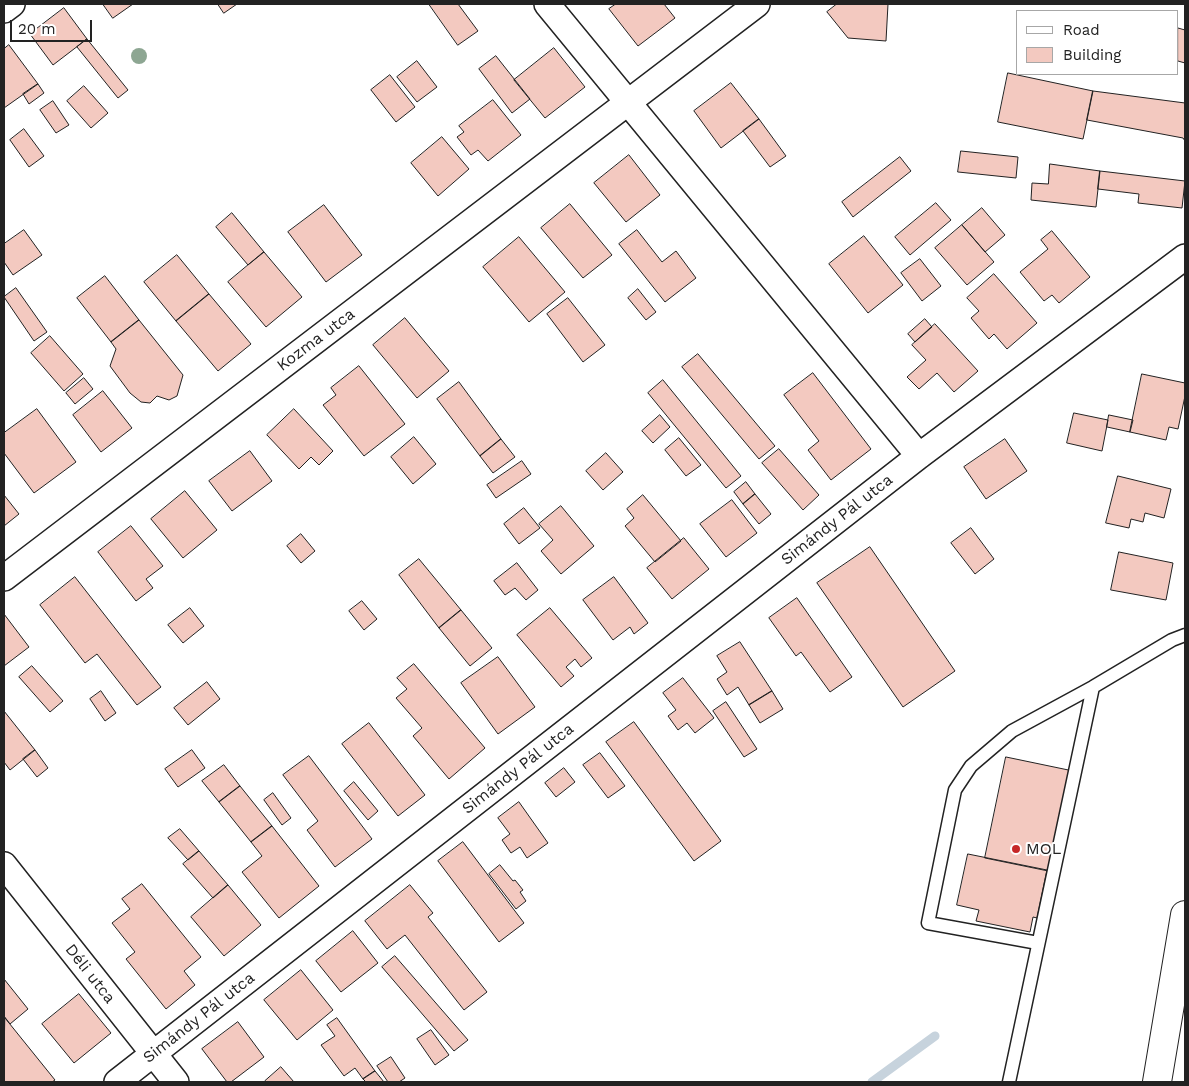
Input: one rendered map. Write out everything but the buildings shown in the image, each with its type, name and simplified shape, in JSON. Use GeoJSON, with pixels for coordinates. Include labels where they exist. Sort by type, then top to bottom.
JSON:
{"type":"FeatureCollection","features":[{"type":"Feature","properties":{"kind":"main road"},"geometry":{"type":"LineString","coordinates":[[1156,1082],[1185,915]]}},
{"type":"Feature","properties":{"kind":"street"},"geometry":{"type":"LineString","coordinates":[[4,10],[12,4]]}},
{"type":"Feature","properties":{"kind":"street"},"geometry":{"type":"LineString","coordinates":[[547,4],[919,456]]}},
{"type":"Feature","properties":{"kind":"street","name":"Kozma utca"},"geometry":{"type":"LineString","coordinates":[[4,578],[757,4]]}},
{"type":"Feature","properties":{"kind":"street","name":"Simándy Pál utca"},"geometry":{"type":"LineString","coordinates":[[117,1082],[919,456],[1185,257]]}},
{"type":"Feature","properties":{"kind":"street","name":"Déli utca"},"geometry":{"type":"LineString","coordinates":[[4,865],[176,1082]]}},
{"type":"Feature","properties":{"kind":"lane"},"geometry":{"type":"LineString","coordinates":[[1038,943],[928,923],[955,790],[972,766],[1012,730],[1092,687],[1172,640],[1185,635]]}},
{"type":"Feature","properties":{"kind":"lane"},"geometry":{"type":"LineString","coordinates":[[1009,1082],[1092,687]]}},
{"type":"Feature","properties":{"kind":"waterway"},"geometry":{"type":"LineString","coordinates":[[872,1082],[935,1036]]}},
{"type":"Feature","properties":{"kind":"place","name":"MOL"},"geometry":{"type":"Point","coordinates":[1016,849]}}]}
